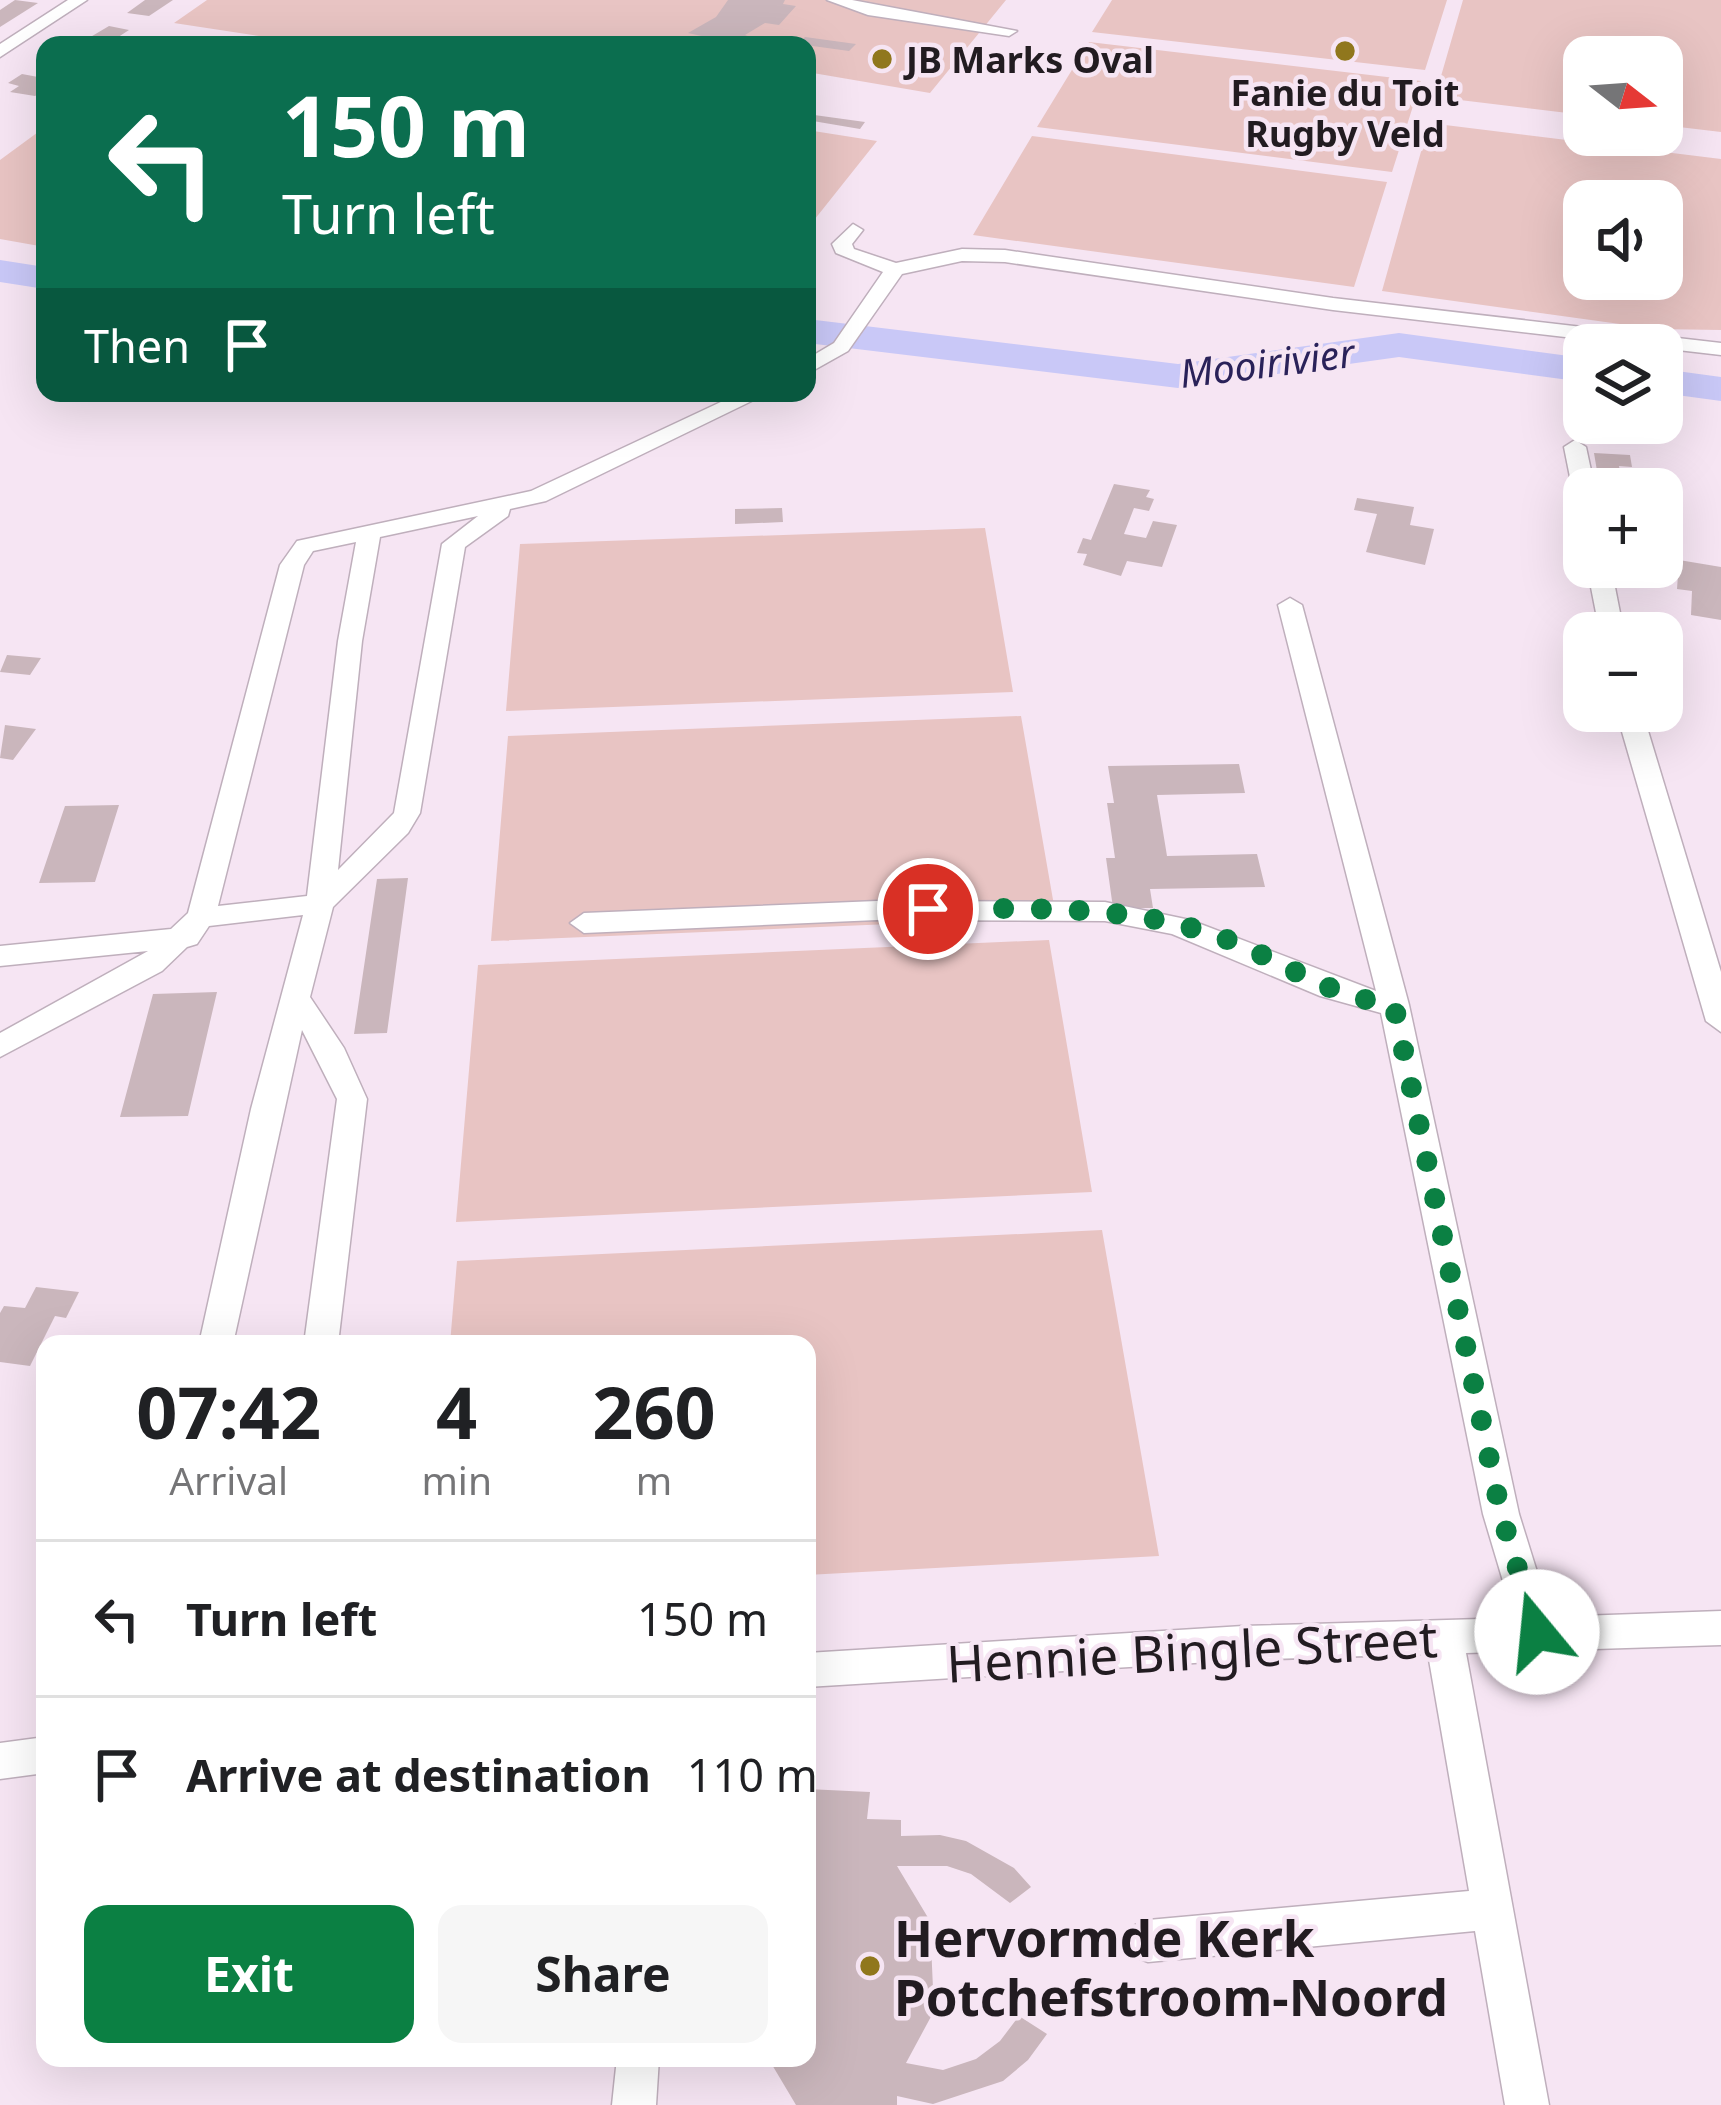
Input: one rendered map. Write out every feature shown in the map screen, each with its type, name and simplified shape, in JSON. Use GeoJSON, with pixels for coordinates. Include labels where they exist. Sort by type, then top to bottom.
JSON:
{"type":"FeatureCollection","features":[{"type":"Feature","properties":{"kind":"street"},"geometry":{"type":"LineString","coordinates":[[0,52],[79,0]]}},
{"type":"Feature","properties":{"kind":"street"},"geometry":{"type":"LineString","coordinates":[[836,0],[868,10],[1009,32]]}},
{"type":"Feature","properties":{"kind":"street"},"geometry":{"type":"LineString","coordinates":[[853,230],[842,244],[846,253],[895,269],[962,255],[1005,256],[1334,304],[1721,349]]}},
{"type":"Feature","properties":{"kind":"street"},"geometry":{"type":"LineString","coordinates":[[816,362],[841,347],[895,269]]}},
{"type":"Feature","properties":{"kind":"street"},"geometry":{"type":"LineString","coordinates":[[0,1046],[152,964],[194,927],[292,565],[305,546],[320,539],[503,506],[582,478],[738,402]]}},
{"type":"Feature","properties":{"kind":"street"},"geometry":{"type":"LineString","coordinates":[[1575,447],[1579,468]]}},
{"type":"Feature","properties":{"kind":"street"},"geometry":{"type":"LineString","coordinates":[[0,956],[320,904],[407,813],[454,544],[503,506]]}},
{"type":"Feature","properties":{"kind":"street"},"geometry":{"type":"LineString","coordinates":[[218,1335],[266,1109],[320,904],[350,640],[370,530]]}},
{"type":"Feature","properties":{"kind":"street"},"geometry":{"type":"LineString","coordinates":[[1290,605],[1394,1005],[1501,1514],[1537,1632]]}},
{"type":"Feature","properties":{"kind":"street"},"geometry":{"type":"LineString","coordinates":[[1635,732],[1721,1021]]}},
{"type":"Feature","properties":{"kind":"street"},"geometry":{"type":"LineString","coordinates":[[584,923],[883,909],[1061,909],[1145,917],[1220,937],[1346,998],[1394,1005]]}},
{"type":"Feature","properties":{"kind":"street"},"geometry":{"type":"LineString","coordinates":[[297,1000],[329,1048],[352,1099],[322,1335]]}},
{"type":"Feature","properties":{"kind":"street","name":"Hennie Bingle Street"},"geometry":{"type":"LineString","coordinates":[[816,1669],[1244,1643],[1721,1628]]}},
{"type":"Feature","properties":{"kind":"street"},"geometry":{"type":"LineString","coordinates":[[1444,1637],[1527,2105]]}},
{"type":"Feature","properties":{"kind":"street"},"geometry":{"type":"LineString","coordinates":[[0,1761],[36,1756]]}},
{"type":"Feature","properties":{"kind":"street"},"geometry":{"type":"LineString","coordinates":[[1148,1941],[1492,1909]]}},
{"type":"Feature","properties":{"kind":"street"},"geometry":{"type":"LineString","coordinates":[[634,2105],[637,2067]]}},
{"type":"Feature","properties":{"kind":"shaded area","name":"JB Marks Oval"},"geometry":{"type":"Polygon","coordinates":[[[207,0],[1006,0],[930,93],[816,74],[816,36],[260,36],[174,23],[207,0]]]}},
{"type":"Feature","properties":{"kind":"shaded area","name":"Fanie du Toit Rugby Veld"},"geometry":{"type":"Polygon","coordinates":[[[1112,0],[1447,0],[1425,70],[1092,32],[1112,0]]]}},
{"type":"Feature","properties":{"kind":"shaded area"},"geometry":{"type":"Polygon","coordinates":[[[1463,0],[1721,0],[1721,132],[1683,127],[1683,36],[1563,36],[1563,112],[1435,97],[1463,0]]]}},
{"type":"Feature","properties":{"kind":"shaded area"},"geometry":{"type":"Polygon","coordinates":[[[1089,42],[1421,81],[1392,172],[1037,127],[1089,42]]]}},
{"type":"Feature","properties":{"kind":"shaded area"},"geometry":{"type":"Polygon","coordinates":[[[1429,123],[1563,140],[1563,156],[1683,154],[1721,159],[1721,330],[1683,329],[1683,324],[1620,324],[1382,291],[1429,123]]]}},
{"type":"Feature","properties":{"kind":"shaded area"},"geometry":{"type":"Polygon","coordinates":[[[816,131],[877,141],[816,218],[816,131]]]}},
{"type":"Feature","properties":{"kind":"shaded area"},"geometry":{"type":"Polygon","coordinates":[[[36,134],[36,245],[0,239],[0,160],[36,134]]]}},
{"type":"Feature","properties":{"kind":"shaded area"},"geometry":{"type":"Polygon","coordinates":[[[1032,136],[1387,182],[1354,287],[973,235],[1032,136]]]}},
{"type":"Feature","properties":{"kind":"shaded area"},"geometry":{"type":"Polygon","coordinates":[[[985,528],[1013,692],[506,711],[520,544],[985,528]]]}},
{"type":"Feature","properties":{"kind":"shaded area"},"geometry":{"type":"Polygon","coordinates":[[[1021,716],[1056,917],[491,941],[508,736],[1021,716]]]}},
{"type":"Feature","properties":{"kind":"shaded area"},"geometry":{"type":"Polygon","coordinates":[[[1049,940],[1092,1192],[456,1222],[478,965],[1049,940]]]}},
{"type":"Feature","properties":{"kind":"shaded area"},"geometry":{"type":"Polygon","coordinates":[[[1102,1230],[1159,1556],[816,1575],[816,1335],[451,1335],[457,1261],[1102,1230]]]}},
{"type":"Feature","properties":{"kind":"building"},"geometry":{"type":"Polygon","coordinates":[[[15,0],[38,3],[0,27],[0,10],[15,0]]]}},
{"type":"Feature","properties":{"kind":"building"},"geometry":{"type":"Polygon","coordinates":[[[145,0],[173,0],[149,16],[127,13],[145,0]]]}},
{"type":"Feature","properties":{"kind":"building"},"geometry":{"type":"Polygon","coordinates":[[[728,0],[785,0],[783,4],[796,6],[779,25],[765,23],[748,36],[688,33],[716,17],[728,0]]]}},
{"type":"Feature","properties":{"kind":"building"},"geometry":{"type":"Polygon","coordinates":[[[109,26],[129,30],[120,36],[92,36],[109,26]]]}},
{"type":"Feature","properties":{"kind":"building"},"geometry":{"type":"Polygon","coordinates":[[[816,39],[856,44],[849,51],[816,46],[816,39]]]}},
{"type":"Feature","properties":{"kind":"building"},"geometry":{"type":"Polygon","coordinates":[[[22,74],[36,77],[36,95],[10,92],[19,86],[8,83],[22,74]]]}},
{"type":"Feature","properties":{"kind":"building"},"geometry":{"type":"Polygon","coordinates":[[[816,115],[865,122],[860,129],[816,122],[816,115]]]}},
{"type":"Feature","properties":{"kind":"building"},"geometry":{"type":"Polygon","coordinates":[[[1594,453],[1630,455],[1632,467],[1596,468],[1594,453]]]}},
{"type":"Feature","properties":{"kind":"building"},"geometry":{"type":"Polygon","coordinates":[[[1114,484],[1150,490],[1146,497],[1154,499],[1149,511],[1134,508],[1124,534],[1146,538],[1153,521],[1177,525],[1162,567],[1127,561],[1121,576],[1083,565],[1087,554],[1077,553],[1083,538],[1091,540],[1114,484]]]}},
{"type":"Feature","properties":{"kind":"building"},"geometry":{"type":"Polygon","coordinates":[[[1357,498],[1414,507],[1410,525],[1434,529],[1425,565],[1366,552],[1377,514],[1354,510],[1357,498]]]}},
{"type":"Feature","properties":{"kind":"building"},"geometry":{"type":"Polygon","coordinates":[[[782,508],[783,522],[735,524],[735,509],[782,508]]]}},
{"type":"Feature","properties":{"kind":"building"},"geometry":{"type":"Polygon","coordinates":[[[1683,561],[1721,567],[1721,620],[1691,615],[1692,591],[1677,589],[1683,588],[1683,561]]]}},
{"type":"Feature","properties":{"kind":"building"},"geometry":{"type":"Polygon","coordinates":[[[7,655],[41,658],[30,675],[0,672],[7,655]]]}},
{"type":"Feature","properties":{"kind":"building"},"geometry":{"type":"Polygon","coordinates":[[[5,725],[36,729],[13,760],[0,758],[5,725]]]}},
{"type":"Feature","properties":{"kind":"building"},"geometry":{"type":"Polygon","coordinates":[[[1239,764],[1245,793],[1157,795],[1167,856],[1257,854],[1265,887],[1150,889],[1153,908],[1113,908],[1106,858],[1115,858],[1107,803],[1114,803],[1108,766],[1239,764]]]}},
{"type":"Feature","properties":{"kind":"building"},"geometry":{"type":"Polygon","coordinates":[[[119,805],[95,882],[39,883],[65,806],[119,805]]]}},
{"type":"Feature","properties":{"kind":"building"},"geometry":{"type":"Polygon","coordinates":[[[408,878],[387,1033],[354,1034],[377,879],[408,878]]]}},
{"type":"Feature","properties":{"kind":"building"},"geometry":{"type":"Polygon","coordinates":[[[217,992],[188,1116],[120,1117],[153,994],[217,992]]]}},
{"type":"Feature","properties":{"kind":"building"},"geometry":{"type":"Polygon","coordinates":[[[36,1287],[79,1292],[66,1318],[55,1316],[46,1335],[36,1335],[36,1354],[30,1366],[0,1362],[0,1313],[4,1306],[25,1308],[36,1287]]]}},
{"type":"Feature","properties":{"kind":"building","name":"Hervormde Kerk Potchefstroom-Noord"},"geometry":{"type":"Polygon","coordinates":[[[816,1789],[870,1792],[867,1819],[901,1820],[901,1836],[940,1835],[966,1841],[1014,1868],[1031,1887],[1010,1903],[971,1874],[947,1866],[897,1866],[930,1921],[934,2011],[906,2063],[943,2070],[976,2059],[1000,2041],[1019,2016],[1047,2034],[1028,2060],[1003,2081],[933,2104],[897,2096],[897,2105],[796,2105],[773,2067],[816,2067],[816,1789]]]}},
{"type":"Feature","properties":{"kind":"waterway","name":"Mooirivier"},"geometry":{"type":"LineString","coordinates":[[0,271],[36,277]]}},
{"type":"Feature","properties":{"kind":"waterway","name":"Mooirivier"},"geometry":{"type":"LineString","coordinates":[[816,332],[1178,376],[1399,345],[1563,367]]}},
{"type":"Feature","properties":{"kind":"waterway","name":"Mooirivier"},"geometry":{"type":"LineString","coordinates":[[1683,384],[1721,389]]}},
{"type":"Feature","properties":{"kind":"place","name":"Fanie du Toit Rugby Veld"},"geometry":{"type":"Point","coordinates":[1345,51]}},
{"type":"Feature","properties":{"kind":"place","name":"JB Marks Oval"},"geometry":{"type":"Point","coordinates":[882,59]}},
{"type":"Feature","properties":{"kind":"place","name":"Hervormde Kerk Potchefstroom-Noord"},"geometry":{"type":"Point","coordinates":[870,1966]}},
{"type":"Feature","properties":{"kind":"route"},"geometry":{"type":"LineString","coordinates":[[928,909],[1061,909],[1145,917],[1220,937],[1346,998],[1394,1005],[1501,1514],[1537,1632]]}}]}
